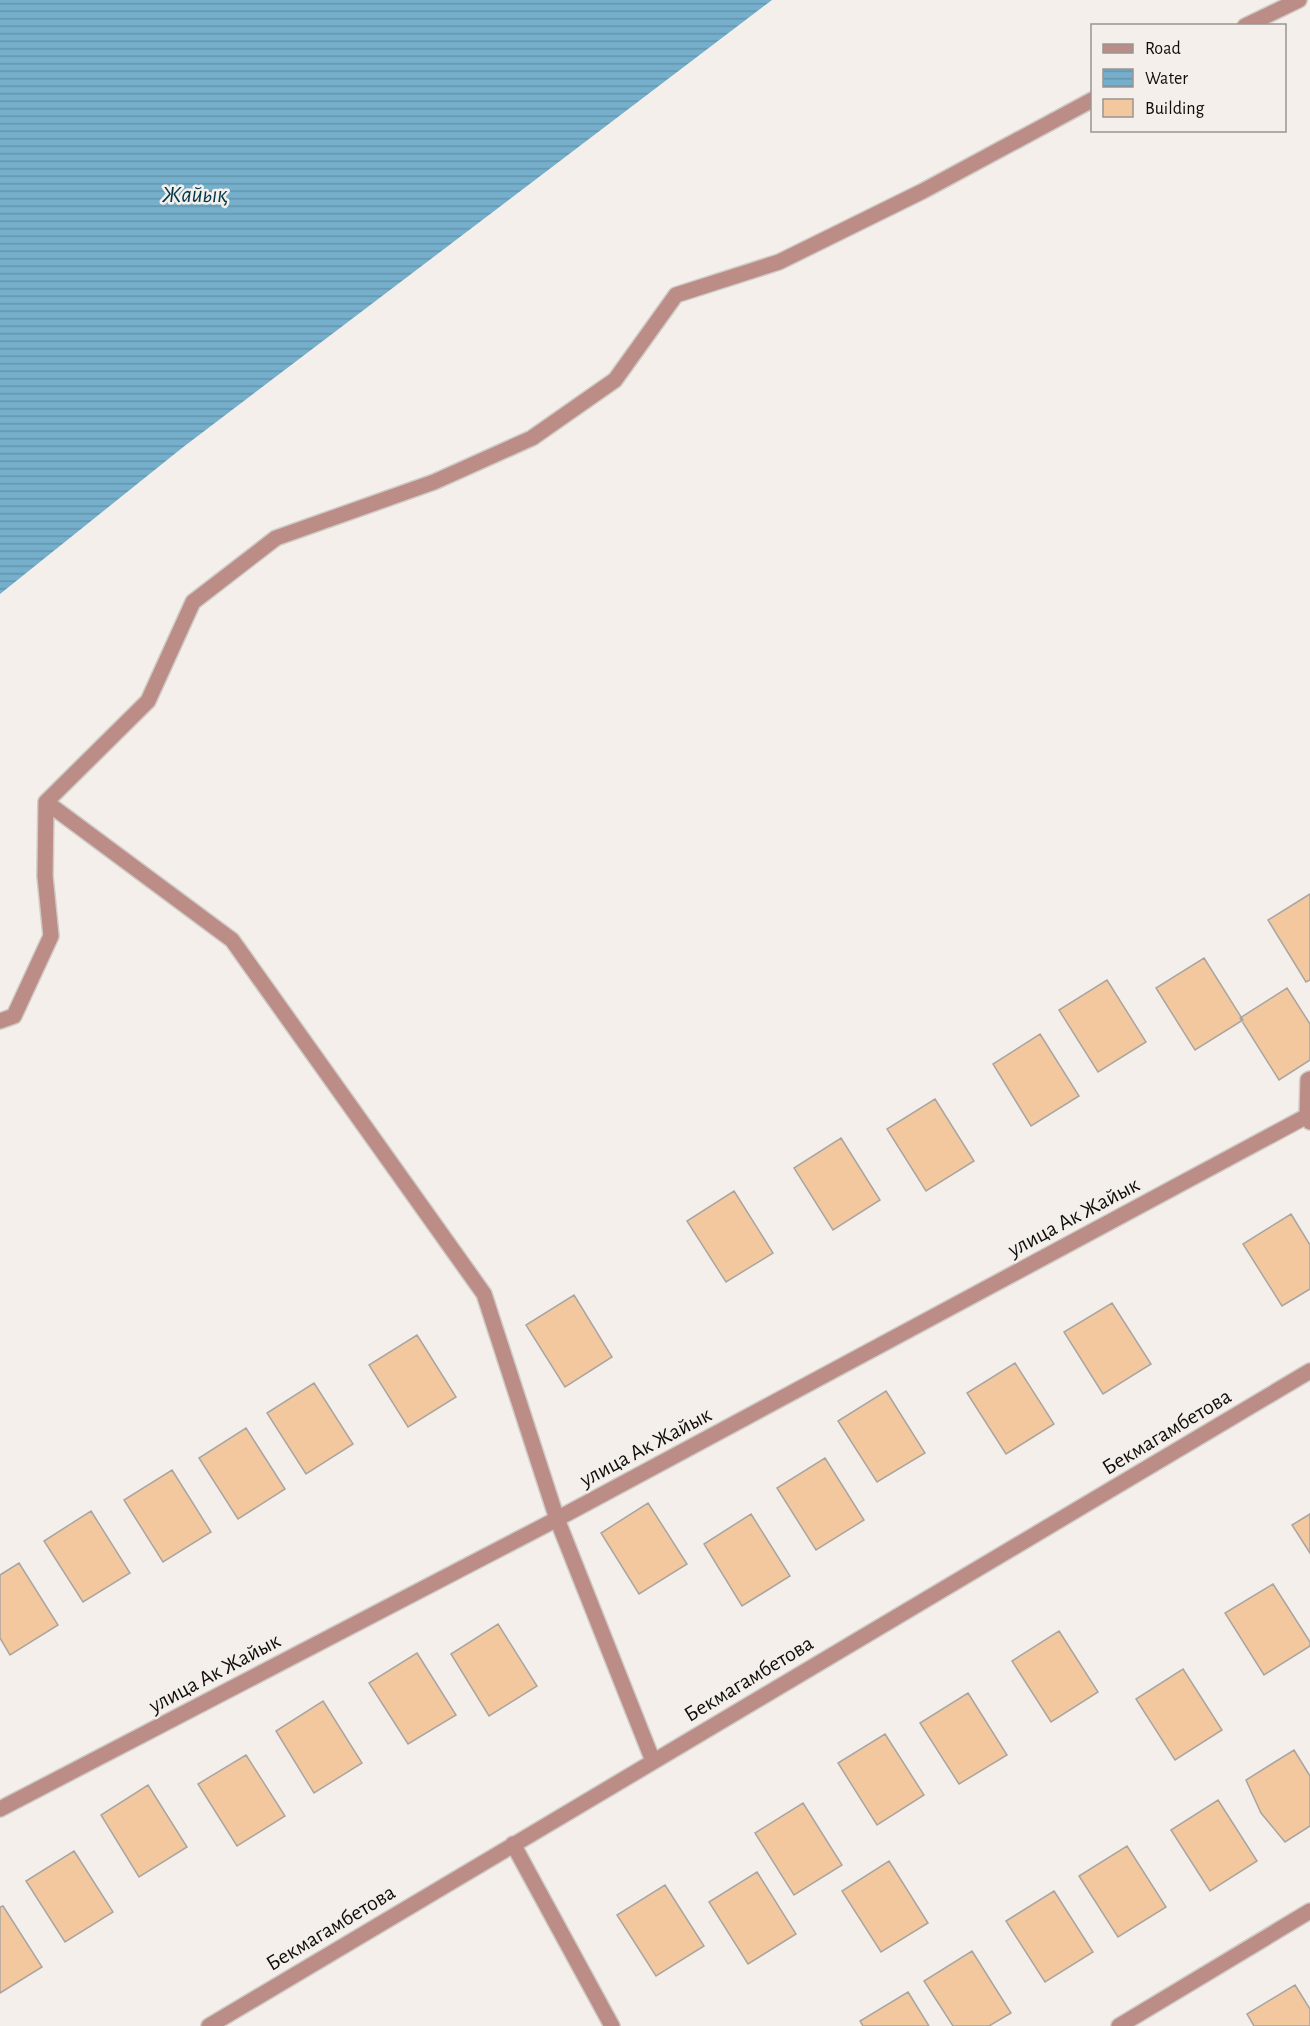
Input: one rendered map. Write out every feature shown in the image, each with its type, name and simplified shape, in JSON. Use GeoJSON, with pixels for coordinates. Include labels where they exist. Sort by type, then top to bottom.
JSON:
{"type":"FeatureCollection","features":[{"type":"Feature","properties":{"kind":"street"},"geometry":{"type":"LineString","coordinates":[[1249,24],[1299,0]]}},
{"type":"Feature","properties":{"kind":"street"},"geometry":{"type":"LineString","coordinates":[[0,1021],[14,1016],[51,936],[45,876],[45,802],[148,701],[193,602],[276,538],[434,482],[532,438],[615,380],[675,295],[779,262],[923,191],[1091,101]]}},
{"type":"Feature","properties":{"kind":"street"},"geometry":{"type":"LineString","coordinates":[[45,802],[232,940],[483,1293],[557,1519],[653,1761]]}},
{"type":"Feature","properties":{"kind":"street","name":"улица Ак Жайык"},"geometry":{"type":"LineString","coordinates":[[0,1809],[557,1519],[1308,1119],[1308,1080],[1310,1079]]}},
{"type":"Feature","properties":{"kind":"street","name":"Бекмагамбетова"},"geometry":{"type":"LineString","coordinates":[[209,2026],[1310,1371]]}},
{"type":"Feature","properties":{"kind":"street"},"geometry":{"type":"LineString","coordinates":[[513,1844],[612,2026]]}},
{"type":"Feature","properties":{"kind":"street"},"geometry":{"type":"LineString","coordinates":[[1119,2026],[1310,1911]]}},
{"type":"Feature","properties":{"kind":"water","name":"Жайық"},"geometry":{"type":"Polygon","coordinates":[[[0,0],[772,0],[182,448],[0,594],[0,0]]]}},
{"type":"Feature","properties":{"kind":"building"},"geometry":{"type":"Polygon","coordinates":[[[1310,894],[1310,980],[1306,982],[1268,920],[1310,894]]]}},
{"type":"Feature","properties":{"kind":"building"},"geometry":{"type":"Polygon","coordinates":[[[1204,958],[1243,1020],[1195,1050],[1156,988],[1204,958]]]}},
{"type":"Feature","properties":{"kind":"building"},"geometry":{"type":"Polygon","coordinates":[[[1107,980],[1146,1042],[1098,1072],[1059,1010],[1107,980]]]}},
{"type":"Feature","properties":{"kind":"building"},"geometry":{"type":"Polygon","coordinates":[[[1287,988],[1310,1024],[1310,1060],[1279,1080],[1240,1018],[1287,988]]]}},
{"type":"Feature","properties":{"kind":"building"},"geometry":{"type":"Polygon","coordinates":[[[1040,1034],[1079,1096],[1031,1126],[993,1064],[1040,1034]]]}},
{"type":"Feature","properties":{"kind":"building"},"geometry":{"type":"Polygon","coordinates":[[[935,1099],[974,1161],[926,1191],[887,1129],[935,1099]]]}},
{"type":"Feature","properties":{"kind":"building"},"geometry":{"type":"Polygon","coordinates":[[[841,1138],[880,1200],[833,1230],[794,1168],[841,1138]]]}},
{"type":"Feature","properties":{"kind":"building"},"geometry":{"type":"Polygon","coordinates":[[[734,1191],[773,1253],[726,1282],[687,1221],[734,1191]]]}},
{"type":"Feature","properties":{"kind":"building"},"geometry":{"type":"Polygon","coordinates":[[[1291,1214],[1310,1245],[1310,1289],[1282,1306],[1243,1244],[1291,1214]]]}},
{"type":"Feature","properties":{"kind":"building"},"geometry":{"type":"Polygon","coordinates":[[[574,1295],[612,1357],[565,1387],[526,1325],[574,1295]]]}},
{"type":"Feature","properties":{"kind":"building"},"geometry":{"type":"Polygon","coordinates":[[[1112,1303],[1151,1364],[1103,1394],[1064,1332],[1112,1303]]]}},
{"type":"Feature","properties":{"kind":"building"},"geometry":{"type":"Polygon","coordinates":[[[417,1335],[456,1397],[408,1427],[369,1365],[417,1335]]]}},
{"type":"Feature","properties":{"kind":"building"},"geometry":{"type":"Polygon","coordinates":[[[1015,1363],[1054,1424],[1006,1454],[967,1393],[1015,1363]]]}},
{"type":"Feature","properties":{"kind":"building"},"geometry":{"type":"Polygon","coordinates":[[[314,1383],[353,1444],[306,1474],[267,1413],[314,1383]]]}},
{"type":"Feature","properties":{"kind":"building"},"geometry":{"type":"Polygon","coordinates":[[[886,1391],[925,1453],[877,1482],[838,1421],[886,1391]]]}},
{"type":"Feature","properties":{"kind":"building"},"geometry":{"type":"Polygon","coordinates":[[[246,1428],[285,1489],[238,1519],[199,1458],[246,1428]]]}},
{"type":"Feature","properties":{"kind":"building"},"geometry":{"type":"Polygon","coordinates":[[[825,1458],[864,1520],[816,1550],[777,1488],[825,1458]]]}},
{"type":"Feature","properties":{"kind":"building"},"geometry":{"type":"Polygon","coordinates":[[[172,1470],[211,1532],[163,1562],[124,1500],[172,1470]]]}},
{"type":"Feature","properties":{"kind":"building"},"geometry":{"type":"Polygon","coordinates":[[[648,1503],[687,1564],[639,1594],[601,1533],[648,1503]]]}},
{"type":"Feature","properties":{"kind":"building"},"geometry":{"type":"Polygon","coordinates":[[[91,1511],[130,1573],[83,1602],[44,1541],[91,1511]]]}},
{"type":"Feature","properties":{"kind":"building"},"geometry":{"type":"Polygon","coordinates":[[[751,1514],[790,1576],[742,1606],[704,1544],[751,1514]]]}},
{"type":"Feature","properties":{"kind":"building"},"geometry":{"type":"Polygon","coordinates":[[[1310,1514],[1310,1553],[1292,1525],[1310,1514]]]}},
{"type":"Feature","properties":{"kind":"building"},"geometry":{"type":"Polygon","coordinates":[[[19,1563],[58,1625],[10,1655],[0,1638],[0,1575],[19,1563]]]}},
{"type":"Feature","properties":{"kind":"building"},"geometry":{"type":"Polygon","coordinates":[[[1273,1584],[1310,1642],[1310,1646],[1264,1675],[1225,1613],[1273,1584]]]}},
{"type":"Feature","properties":{"kind":"building"},"geometry":{"type":"Polygon","coordinates":[[[498,1624],[537,1686],[489,1716],[451,1654],[498,1624]]]}},
{"type":"Feature","properties":{"kind":"building"},"geometry":{"type":"Polygon","coordinates":[[[1059,1631],[1098,1692],[1051,1722],[1012,1661],[1059,1631]]]}},
{"type":"Feature","properties":{"kind":"building"},"geometry":{"type":"Polygon","coordinates":[[[417,1653],[456,1715],[408,1744],[369,1683],[417,1653]]]}},
{"type":"Feature","properties":{"kind":"building"},"geometry":{"type":"Polygon","coordinates":[[[1183,1669],[1222,1730],[1175,1760],[1136,1699],[1183,1669]]]}},
{"type":"Feature","properties":{"kind":"building"},"geometry":{"type":"Polygon","coordinates":[[[968,1693],[1007,1755],[959,1784],[920,1723],[968,1693]]]}},
{"type":"Feature","properties":{"kind":"building"},"geometry":{"type":"Polygon","coordinates":[[[323,1701],[362,1763],[314,1793],[276,1731],[323,1701]]]}},
{"type":"Feature","properties":{"kind":"building"},"geometry":{"type":"Polygon","coordinates":[[[885,1734],[924,1795],[877,1825],[838,1763],[885,1734]]]}},
{"type":"Feature","properties":{"kind":"building"},"geometry":{"type":"Polygon","coordinates":[[[1294,1750],[1310,1776],[1310,1826],[1285,1842],[1261,1813],[1246,1780],[1294,1750]]]}},
{"type":"Feature","properties":{"kind":"building"},"geometry":{"type":"Polygon","coordinates":[[[246,1755],[285,1816],[237,1846],[198,1784],[246,1755]]]}},
{"type":"Feature","properties":{"kind":"building"},"geometry":{"type":"Polygon","coordinates":[[[148,1785],[187,1847],[139,1877],[101,1815],[148,1785]]]}},
{"type":"Feature","properties":{"kind":"building"},"geometry":{"type":"Polygon","coordinates":[[[1218,1800],[1257,1861],[1210,1891],[1171,1830],[1218,1800]]]}},
{"type":"Feature","properties":{"kind":"building"},"geometry":{"type":"Polygon","coordinates":[[[803,1803],[842,1865],[794,1895],[755,1833],[803,1803]]]}},
{"type":"Feature","properties":{"kind":"building"},"geometry":{"type":"Polygon","coordinates":[[[1127,1846],[1166,1907],[1118,1937],[1079,1876],[1127,1846]]]}},
{"type":"Feature","properties":{"kind":"building"},"geometry":{"type":"Polygon","coordinates":[[[74,1851],[113,1912],[65,1942],[26,1881],[74,1851]]]}},
{"type":"Feature","properties":{"kind":"building"},"geometry":{"type":"Polygon","coordinates":[[[889,1861],[928,1923],[881,1952],[842,1891],[889,1861]]]}},
{"type":"Feature","properties":{"kind":"building"},"geometry":{"type":"Polygon","coordinates":[[[757,1872],[796,1934],[748,1964],[709,1902],[757,1872]]]}},
{"type":"Feature","properties":{"kind":"building"},"geometry":{"type":"Polygon","coordinates":[[[665,1885],[704,1946],[656,1976],[617,1915],[665,1885]]]}},
{"type":"Feature","properties":{"kind":"building"},"geometry":{"type":"Polygon","coordinates":[[[1054,1891],[1093,1952],[1045,1982],[1006,1921],[1054,1891]]]}},
{"type":"Feature","properties":{"kind":"building"},"geometry":{"type":"Polygon","coordinates":[[[3,1906],[42,1967],[0,1993],[0,1907],[3,1906]]]}},
{"type":"Feature","properties":{"kind":"building"},"geometry":{"type":"Polygon","coordinates":[[[972,1951],[1011,2013],[989,2026],[953,2026],[924,1981],[972,1951]]]}},
{"type":"Feature","properties":{"kind":"building"},"geometry":{"type":"Polygon","coordinates":[[[1295,1985],[1310,2009],[1310,2026],[1254,2026],[1247,2014],[1295,1985]]]}},
{"type":"Feature","properties":{"kind":"building"},"geometry":{"type":"Polygon","coordinates":[[[908,1992],[929,2026],[863,2026],[860,2021],[908,1992]]]}}]}
